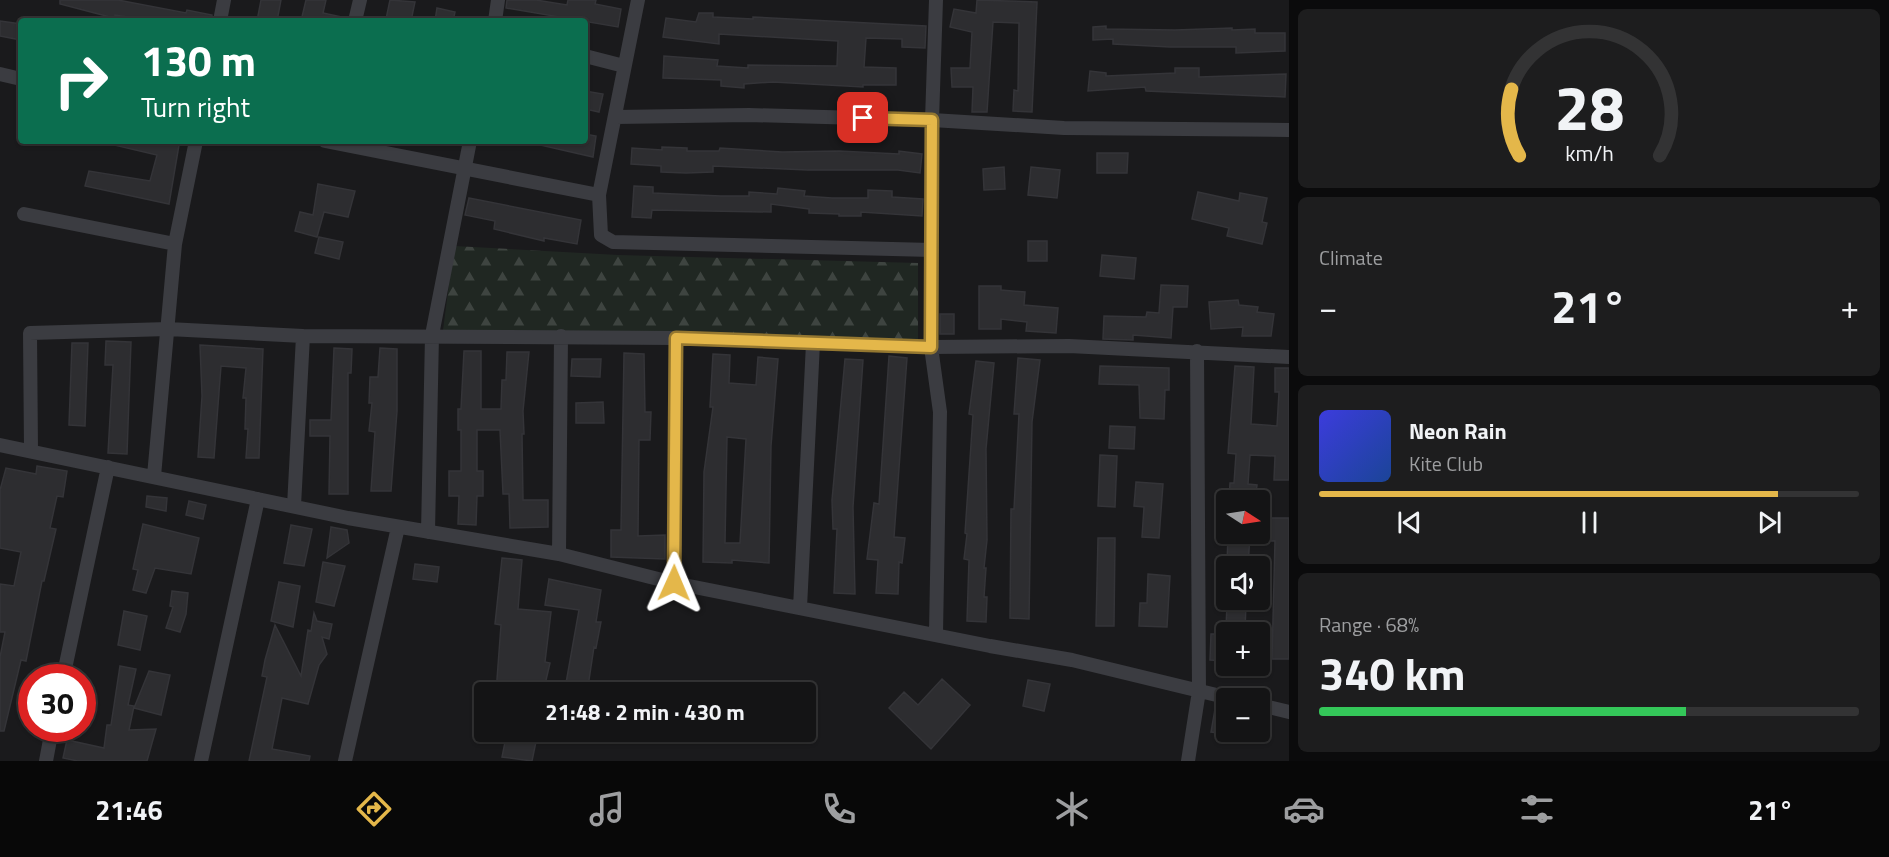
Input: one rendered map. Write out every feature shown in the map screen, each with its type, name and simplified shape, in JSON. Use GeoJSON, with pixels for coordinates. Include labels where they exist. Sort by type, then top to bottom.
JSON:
{"type":"FeatureCollection","features":[{"type":"Feature","properties":{"kind":"street"},"geometry":{"type":"LineString","coordinates":[[221,18],[224,0]]}},
{"type":"Feature","properties":{"kind":"street"},"geometry":{"type":"LineString","coordinates":[[356,18],[360,0]]}},
{"type":"Feature","properties":{"kind":"street"},"geometry":{"type":"LineString","coordinates":[[495,18],[498,0]]}},
{"type":"Feature","properties":{"kind":"street"},"geometry":{"type":"LineString","coordinates":[[638,0],[599,195],[600,235],[613,242],[932,250]]}},
{"type":"Feature","properties":{"kind":"street"},"geometry":{"type":"LineString","coordinates":[[936,0],[932,120],[931,347],[940,412],[936,633]]}},
{"type":"Feature","properties":{"kind":"street"},"geometry":{"type":"LineString","coordinates":[[588,57],[624,66]]}},
{"type":"Feature","properties":{"kind":"street"},"geometry":{"type":"LineString","coordinates":[[0,74],[18,78]]}},
{"type":"Feature","properties":{"kind":"street"},"geometry":{"type":"LineString","coordinates":[[616,117],[749,115],[932,120],[1064,128],[1289,130]]}},
{"type":"Feature","properties":{"kind":"street"},"geometry":{"type":"LineString","coordinates":[[154,476],[176,244],[195,144]]}},
{"type":"Feature","properties":{"kind":"street"},"geometry":{"type":"LineString","coordinates":[[343,144],[599,195]]}},
{"type":"Feature","properties":{"kind":"street"},"geometry":{"type":"LineString","coordinates":[[428,532],[432,335],[469,144]]}},
{"type":"Feature","properties":{"kind":"street"},"geometry":{"type":"LineString","coordinates":[[24,214],[176,244]]}},
{"type":"Feature","properties":{"kind":"street"},"geometry":{"type":"LineString","coordinates":[[31,450],[30,333],[168,329],[303,336],[676,338],[931,347],[1069,346],[1289,357]]}},
{"type":"Feature","properties":{"kind":"street"},"geometry":{"type":"LineString","coordinates":[[294,506],[303,336]]}},
{"type":"Feature","properties":{"kind":"street"},"geometry":{"type":"LineString","coordinates":[[559,555],[561,336]]}},
{"type":"Feature","properties":{"kind":"street"},"geometry":{"type":"LineString","coordinates":[[674,583],[676,338]]}},
{"type":"Feature","properties":{"kind":"street"},"geometry":{"type":"LineString","coordinates":[[800,608],[813,343]]}},
{"type":"Feature","properties":{"kind":"street"},"geometry":{"type":"LineString","coordinates":[[1188,761],[1199,691],[1197,351]]}},
{"type":"Feature","properties":{"kind":"street"},"geometry":{"type":"LineString","coordinates":[[0,445],[398,527],[559,555],[674,583],[936,633],[990,646],[1072,660],[1216,695]]}},
{"type":"Feature","properties":{"kind":"street"},"geometry":{"type":"LineString","coordinates":[[66,664],[108,467]]}},
{"type":"Feature","properties":{"kind":"street"},"geometry":{"type":"LineString","coordinates":[[201,761],[258,499]]}},
{"type":"Feature","properties":{"kind":"street"},"geometry":{"type":"LineString","coordinates":[[345,761],[398,527]]}},
{"type":"Feature","properties":{"kind":"street"},"geometry":{"type":"LineString","coordinates":[[1270,707],[1289,712]]}},
{"type":"Feature","properties":{"kind":"street"},"geometry":{"type":"LineString","coordinates":[[46,761],[50,742]]}},
{"type":"Feature","properties":{"kind":"green space"},"geometry":{"type":"Polygon","coordinates":[[[454,246],[618,255],[918,263],[918,347],[442,338],[454,246]]]}},
{"type":"Feature","properties":{"kind":"building"},"geometry":{"type":"Polygon","coordinates":[[[60,0],[118,0],[186,13],[187,10],[212,15],[212,18],[135,18],[115,15],[114,18],[60,4],[60,0]]]}},
{"type":"Feature","properties":{"kind":"building"},"geometry":{"type":"Polygon","coordinates":[[[261,0],[281,0],[278,18],[258,18],[261,0]]]}},
{"type":"Feature","properties":{"kind":"building"},"geometry":{"type":"Polygon","coordinates":[[[306,0],[326,0],[323,13],[342,17],[342,18],[302,18],[306,0]]]}},
{"type":"Feature","properties":{"kind":"building"},"geometry":{"type":"Polygon","coordinates":[[[390,0],[415,2],[412,18],[386,18],[390,0]]]}},
{"type":"Feature","properties":{"kind":"building"},"geometry":{"type":"Polygon","coordinates":[[[507,0],[536,0],[567,5],[568,0],[596,0],[595,4],[621,9],[618,27],[588,22],[588,18],[565,18],[506,8],[507,0]]]}},
{"type":"Feature","properties":{"kind":"building"},"geometry":{"type":"Polygon","coordinates":[[[977,0],[1037,2],[1032,112],[1013,111],[1014,90],[1018,91],[1019,23],[993,22],[987,112],[972,112],[973,87],[952,87],[951,68],[970,68],[972,32],[950,27],[954,9],[976,13],[977,0]]]}},
{"type":"Feature","properties":{"kind":"building"},"geometry":{"type":"Polygon","coordinates":[[[437,8],[455,12],[454,18],[435,18],[437,8]]]}},
{"type":"Feature","properties":{"kind":"building"},"geometry":{"type":"Polygon","coordinates":[[[699,13],[713,13],[713,17],[926,26],[925,48],[902,47],[902,39],[866,38],[864,67],[896,68],[896,85],[863,85],[863,87],[773,82],[744,84],[744,88],[721,86],[721,80],[663,78],[664,56],[718,60],[717,66],[748,68],[748,65],[837,66],[838,41],[719,34],[719,44],[663,37],[666,18],[696,22],[699,13]]]}},
{"type":"Feature","properties":{"kind":"building"},"geometry":{"type":"Polygon","coordinates":[[[0,21],[18,24],[18,39],[0,36],[0,21]]]}},
{"type":"Feature","properties":{"kind":"building"},"geometry":{"type":"Polygon","coordinates":[[[1106,26],[1106,29],[1232,28],[1232,30],[1255,29],[1255,33],[1285,33],[1285,51],[1236,53],[1236,47],[1170,47],[1113,44],[1113,39],[1093,40],[1093,27],[1106,26]]]}},
{"type":"Feature","properties":{"kind":"building"},"geometry":{"type":"Polygon","coordinates":[[[1175,68],[1199,68],[1199,77],[1286,74],[1285,97],[1146,91],[1145,87],[1088,91],[1090,71],[1106,73],[1106,76],[1175,73],[1175,68]]]}},
{"type":"Feature","properties":{"kind":"building"},"geometry":{"type":"Polygon","coordinates":[[[588,92],[603,94],[599,112],[588,110],[588,92]]]}},
{"type":"Feature","properties":{"kind":"building"},"geometry":{"type":"Polygon","coordinates":[[[588,135],[596,136],[593,157],[540,145],[588,144],[588,135]]]}},
{"type":"Feature","properties":{"kind":"building"},"geometry":{"type":"Polygon","coordinates":[[[114,145],[179,145],[169,204],[85,186],[89,171],[150,181],[157,155],[114,145]]]}},
{"type":"Feature","properties":{"kind":"building"},"geometry":{"type":"Polygon","coordinates":[[[662,147],[687,148],[687,151],[719,151],[720,148],[782,152],[839,151],[899,154],[899,151],[922,154],[920,173],[898,170],[808,170],[713,166],[713,172],[686,173],[661,172],[661,166],[631,164],[632,148],[662,150],[662,147]]]}},
{"type":"Feature","properties":{"kind":"building"},"geometry":{"type":"Polygon","coordinates":[[[1097,153],[1128,153],[1127,173],[1097,173],[1097,153]]]}},
{"type":"Feature","properties":{"kind":"building"},"geometry":{"type":"Polygon","coordinates":[[[1004,167],[1005,189],[984,190],[983,169],[1004,167]]]}},
{"type":"Feature","properties":{"kind":"building"},"geometry":{"type":"Polygon","coordinates":[[[1031,167],[1060,170],[1057,198],[1028,195],[1031,167]]]}},
{"type":"Feature","properties":{"kind":"building"},"geometry":{"type":"Polygon","coordinates":[[[318,184],[355,191],[348,217],[324,212],[317,237],[295,231],[300,212],[313,215],[318,184]]]}},
{"type":"Feature","properties":{"kind":"building"},"geometry":{"type":"Polygon","coordinates":[[[634,186],[653,187],[653,193],[721,196],[749,196],[749,192],[777,194],[778,188],[805,191],[804,196],[832,198],[868,198],[868,190],[892,191],[892,197],[923,199],[922,216],[861,212],[861,216],[839,216],[839,214],[809,213],[809,209],[771,204],[771,212],[652,210],[651,218],[632,217],[634,186]]]}},
{"type":"Feature","properties":{"kind":"building"},"geometry":{"type":"Polygon","coordinates":[[[1198,192],[1239,201],[1240,193],[1267,198],[1262,222],[1267,223],[1262,244],[1227,236],[1229,228],[1192,219],[1198,192]]]}},
{"type":"Feature","properties":{"kind":"building"},"geometry":{"type":"Polygon","coordinates":[[[469,198],[581,220],[577,244],[544,238],[544,241],[494,229],[495,221],[465,215],[469,198]]]}},
{"type":"Feature","properties":{"kind":"building"},"geometry":{"type":"Polygon","coordinates":[[[319,237],[343,242],[339,259],[315,253],[319,237]]]}},
{"type":"Feature","properties":{"kind":"building"},"geometry":{"type":"Polygon","coordinates":[[[1028,241],[1047,241],[1047,261],[1028,261],[1028,241]]]}},
{"type":"Feature","properties":{"kind":"building"},"geometry":{"type":"Polygon","coordinates":[[[1102,255],[1136,258],[1134,279],[1100,276],[1102,255]]]}},
{"type":"Feature","properties":{"kind":"building"},"geometry":{"type":"Polygon","coordinates":[[[1161,285],[1188,286],[1187,307],[1173,307],[1171,338],[1133,335],[1133,340],[1103,339],[1104,316],[1146,317],[1147,312],[1159,313],[1161,285]]]}},
{"type":"Feature","properties":{"kind":"building"},"geometry":{"type":"Polygon","coordinates":[[[979,286],[1001,286],[1001,290],[1025,292],[1024,305],[1058,308],[1056,333],[1026,331],[1027,322],[1001,319],[1001,329],[979,329],[979,286]]]}},
{"type":"Feature","properties":{"kind":"building"},"geometry":{"type":"Polygon","coordinates":[[[1238,300],[1239,305],[1258,307],[1257,312],[1274,314],[1271,336],[1242,336],[1243,327],[1211,329],[1209,302],[1238,300]]]}},
{"type":"Feature","properties":{"kind":"building"},"geometry":{"type":"Polygon","coordinates":[[[940,314],[954,314],[954,334],[940,334],[940,314]]]}},
{"type":"Feature","properties":{"kind":"building"},"geometry":{"type":"Polygon","coordinates":[[[106,341],[131,342],[127,454],[108,453],[113,365],[105,365],[106,341]]]}},
{"type":"Feature","properties":{"kind":"building"},"geometry":{"type":"Polygon","coordinates":[[[72,343],[88,343],[85,426],[69,425],[72,343]]]}},
{"type":"Feature","properties":{"kind":"building"},"geometry":{"type":"Polygon","coordinates":[[[200,345],[263,349],[259,458],[246,458],[248,429],[245,429],[246,398],[243,398],[246,368],[221,366],[214,458],[198,457],[202,396],[200,345]]]}},
{"type":"Feature","properties":{"kind":"building"},"geometry":{"type":"Polygon","coordinates":[[[334,348],[352,349],[351,373],[348,373],[348,494],[329,494],[330,436],[310,436],[310,420],[331,420],[334,348]]]}},
{"type":"Feature","properties":{"kind":"building"},"geometry":{"type":"Polygon","coordinates":[[[380,348],[397,349],[397,411],[391,491],[371,491],[375,432],[369,431],[372,403],[369,403],[370,377],[378,377],[380,348]]]}},
{"type":"Feature","properties":{"kind":"building"},"geometry":{"type":"Polygon","coordinates":[[[464,351],[481,351],[481,409],[501,409],[502,380],[506,380],[507,352],[529,352],[523,411],[524,434],[522,434],[523,500],[548,500],[548,527],[510,528],[509,494],[503,494],[500,430],[477,430],[477,471],[483,471],[483,496],[477,496],[476,525],[458,524],[459,496],[449,496],[449,471],[461,471],[461,430],[458,430],[458,409],[461,409],[464,351]]]}},
{"type":"Feature","properties":{"kind":"building"},"geometry":{"type":"Polygon","coordinates":[[[624,353],[644,354],[645,412],[651,412],[650,440],[639,440],[638,536],[665,535],[665,559],[611,557],[611,530],[621,530],[624,353]]]}},
{"type":"Feature","properties":{"kind":"building"},"geometry":{"type":"Polygon","coordinates":[[[713,354],[730,355],[729,383],[756,385],[758,357],[778,359],[771,446],[769,563],[732,560],[732,563],[703,562],[704,472],[713,407],[710,407],[713,354]],[[727,437],[725,543],[740,543],[746,439],[727,437]]]}},
{"type":"Feature","properties":{"kind":"building"},"geometry":{"type":"Polygon","coordinates":[[[889,356],[907,358],[894,537],[905,538],[902,563],[899,562],[898,594],[876,593],[878,560],[867,559],[874,503],[879,504],[889,356]]]}},
{"type":"Feature","properties":{"kind":"building"},"geometry":{"type":"Polygon","coordinates":[[[1018,358],[1040,360],[1032,422],[1029,619],[1010,618],[1011,509],[1014,509],[1019,414],[1014,414],[1018,358]]]}},
{"type":"Feature","properties":{"kind":"building"},"geometry":{"type":"Polygon","coordinates":[[[572,359],[601,359],[600,377],[571,376],[572,359]]]}},
{"type":"Feature","properties":{"kind":"building"},"geometry":{"type":"Polygon","coordinates":[[[845,359],[863,360],[853,507],[855,594],[834,593],[837,529],[833,529],[832,500],[845,359]]]}},
{"type":"Feature","properties":{"kind":"building"},"geometry":{"type":"Polygon","coordinates":[[[976,361],[994,363],[986,449],[987,540],[984,597],[987,597],[986,622],[967,621],[969,560],[964,559],[973,415],[969,414],[976,361]]]}},
{"type":"Feature","properties":{"kind":"building"},"geometry":{"type":"Polygon","coordinates":[[[1100,366],[1169,368],[1169,390],[1165,390],[1164,419],[1140,418],[1139,385],[1099,384],[1100,366]]]}},
{"type":"Feature","properties":{"kind":"building"},"geometry":{"type":"Polygon","coordinates":[[[1235,366],[1254,367],[1251,424],[1277,426],[1279,392],[1275,392],[1275,368],[1289,368],[1289,480],[1274,480],[1275,456],[1250,455],[1248,484],[1257,485],[1256,490],[1230,490],[1230,483],[1234,483],[1236,454],[1228,453],[1235,366]]]}},
{"type":"Feature","properties":{"kind":"building"},"geometry":{"type":"Polygon","coordinates":[[[603,402],[604,423],[576,423],[576,403],[603,402]]]}},
{"type":"Feature","properties":{"kind":"building"},"geometry":{"type":"Polygon","coordinates":[[[1110,426],[1135,427],[1134,449],[1109,448],[1110,426]]]}},
{"type":"Feature","properties":{"kind":"building"},"geometry":{"type":"Polygon","coordinates":[[[1100,455],[1117,456],[1115,507],[1098,506],[1100,455]]]}},
{"type":"Feature","properties":{"kind":"building"},"geometry":{"type":"Polygon","coordinates":[[[37,466],[67,471],[63,497],[57,496],[50,528],[56,529],[44,581],[42,581],[26,661],[21,660],[18,664],[4,731],[0,731],[0,657],[5,632],[0,632],[0,584],[14,586],[21,552],[0,548],[0,490],[6,468],[36,474],[37,466]]]}},
{"type":"Feature","properties":{"kind":"building"},"geometry":{"type":"Polygon","coordinates":[[[1136,482],[1163,484],[1159,538],[1142,537],[1144,507],[1134,506],[1136,482]]]}},
{"type":"Feature","properties":{"kind":"building"},"geometry":{"type":"Polygon","coordinates":[[[147,496],[167,498],[166,511],[146,507],[147,496]]]}},
{"type":"Feature","properties":{"kind":"building"},"geometry":{"type":"Polygon","coordinates":[[[189,501],[206,505],[203,519],[186,515],[189,501]]]}},
{"type":"Feature","properties":{"kind":"building"},"geometry":{"type":"Polygon","coordinates":[[[1270,518],[1289,518],[1289,659],[1272,659],[1275,541],[1270,541],[1270,518]]]}},
{"type":"Feature","properties":{"kind":"building"},"geometry":{"type":"Polygon","coordinates":[[[143,524],[199,538],[191,574],[155,568],[146,593],[133,590],[138,570],[133,569],[143,524]]]}},
{"type":"Feature","properties":{"kind":"building"},"geometry":{"type":"Polygon","coordinates":[[[291,525],[312,529],[304,566],[284,563],[291,525]]]}},
{"type":"Feature","properties":{"kind":"building"},"geometry":{"type":"Polygon","coordinates":[[[331,527],[347,530],[349,543],[327,558],[331,527]]]}},
{"type":"Feature","properties":{"kind":"building"},"geometry":{"type":"Polygon","coordinates":[[[1098,538],[1115,538],[1114,626],[1096,626],[1098,538]]]}},
{"type":"Feature","properties":{"kind":"building"},"geometry":{"type":"Polygon","coordinates":[[[1228,544],[1249,544],[1249,556],[1227,556],[1228,544]]]}},
{"type":"Feature","properties":{"kind":"building"},"geometry":{"type":"Polygon","coordinates":[[[502,558],[522,560],[518,609],[551,612],[545,662],[550,663],[546,682],[497,682],[501,625],[495,624],[502,558]]]}},
{"type":"Feature","properties":{"kind":"building"},"geometry":{"type":"Polygon","coordinates":[[[323,562],[345,566],[334,606],[316,602],[323,562]]]}},
{"type":"Feature","properties":{"kind":"building"},"geometry":{"type":"Polygon","coordinates":[[[415,564],[439,567],[437,582],[413,579],[415,564]]]}},
{"type":"Feature","properties":{"kind":"building"},"geometry":{"type":"Polygon","coordinates":[[[1148,574],[1170,576],[1167,627],[1139,626],[1140,603],[1147,603],[1148,574]]]}},
{"type":"Feature","properties":{"kind":"building"},"geometry":{"type":"Polygon","coordinates":[[[549,579],[601,590],[596,622],[601,622],[596,648],[594,647],[589,682],[566,682],[579,610],[545,605],[549,579]]]}},
{"type":"Feature","properties":{"kind":"building"},"geometry":{"type":"Polygon","coordinates":[[[279,582],[300,586],[293,627],[271,621],[279,582]]]}},
{"type":"Feature","properties":{"kind":"building"},"geometry":{"type":"Polygon","coordinates":[[[172,591],[188,593],[186,614],[180,632],[166,628],[173,607],[170,606],[172,591]]]}},
{"type":"Feature","properties":{"kind":"building"},"geometry":{"type":"Polygon","coordinates":[[[1227,610],[1246,610],[1245,622],[1226,622],[1227,610]]]}},
{"type":"Feature","properties":{"kind":"building"},"geometry":{"type":"Polygon","coordinates":[[[124,611],[147,616],[140,650],[118,645],[124,611]]]}},
{"type":"Feature","properties":{"kind":"building"},"geometry":{"type":"Polygon","coordinates":[[[314,613],[317,621],[332,624],[329,639],[322,637],[327,654],[319,665],[308,704],[282,698],[272,749],[310,756],[309,761],[249,761],[267,677],[262,676],[265,660],[275,625],[301,676],[308,630],[311,631],[314,613]]]}},
{"type":"Feature","properties":{"kind":"building"},"geometry":{"type":"Polygon","coordinates":[[[1211,634],[1216,634],[1216,660],[1210,660],[1211,634]]]}},
{"type":"Feature","properties":{"kind":"building"},"geometry":{"type":"Polygon","coordinates":[[[120,666],[136,669],[128,705],[134,706],[129,730],[156,729],[147,761],[78,761],[63,758],[67,742],[104,748],[107,725],[111,725],[120,666]]]}},
{"type":"Feature","properties":{"kind":"building"},"geometry":{"type":"Polygon","coordinates":[[[149,671],[170,675],[161,715],[134,708],[149,671]]]}},
{"type":"Feature","properties":{"kind":"building"},"geometry":{"type":"Polygon","coordinates":[[[942,679],[970,705],[931,749],[889,708],[904,692],[918,705],[942,679]]]}},
{"type":"Feature","properties":{"kind":"building"},"geometry":{"type":"Polygon","coordinates":[[[1028,680],[1050,684],[1044,711],[1023,706],[1028,680]]]}},
{"type":"Feature","properties":{"kind":"building"},"geometry":{"type":"Polygon","coordinates":[[[1215,709],[1216,709],[1216,733],[1211,732],[1215,709]]]}},
{"type":"Feature","properties":{"kind":"building"},"geometry":{"type":"Polygon","coordinates":[[[505,742],[536,742],[532,761],[502,757],[505,742]]]}},
{"type":"Feature","properties":{"kind":"route"},"geometry":{"type":"LineString","coordinates":[[674,583],[676,338],[931,347],[932,120],[863,118]]}}]}
